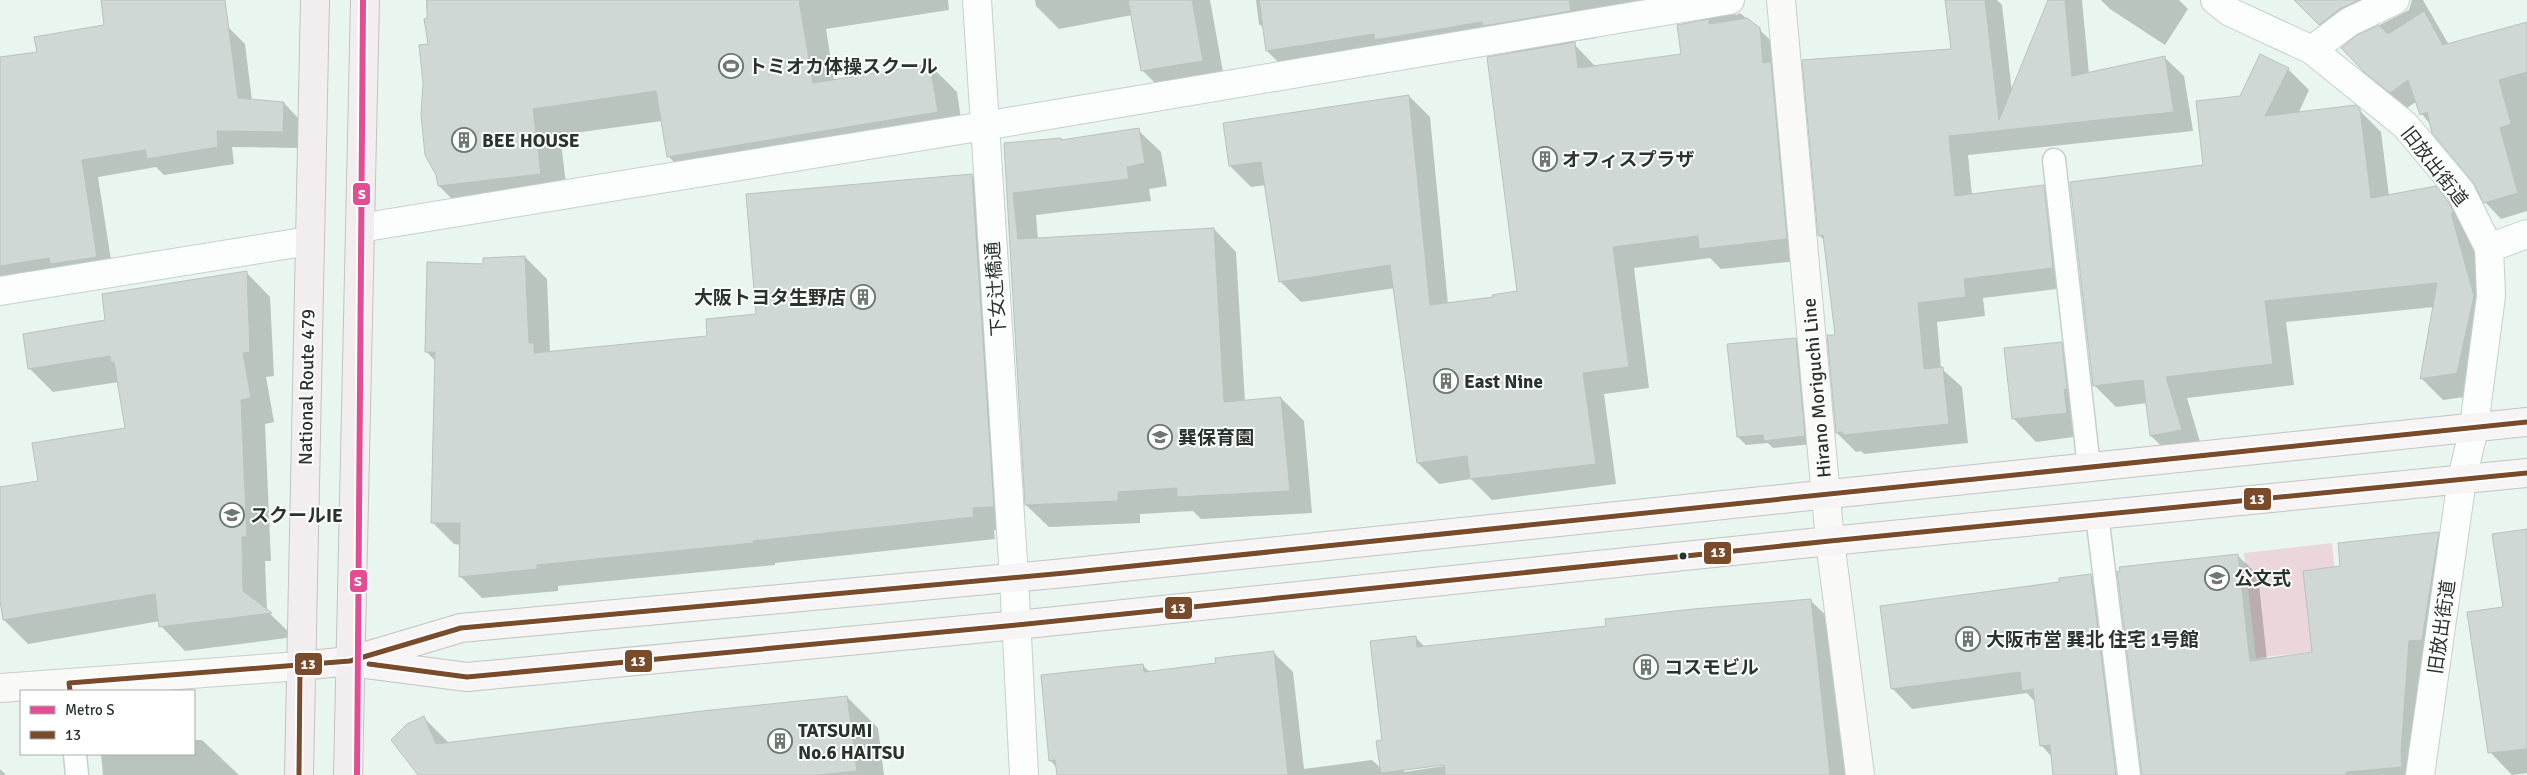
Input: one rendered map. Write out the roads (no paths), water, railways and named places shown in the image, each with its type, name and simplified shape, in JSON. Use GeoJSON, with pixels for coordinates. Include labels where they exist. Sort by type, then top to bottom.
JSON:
{"type":"FeatureCollection","features":[{"type":"Feature","properties":{"kind":"highway","name":"National Route 479"},"geometry":{"type":"LineString","coordinates":[[299,775],[315,0]]}},
{"type":"Feature","properties":{"kind":"highway"},"geometry":{"type":"LineString","coordinates":[[348,775],[365,0]]}},
{"type":"Feature","properties":{"kind":"main road","name":"Hirano Moriguchi Line"},"geometry":{"type":"LineString","coordinates":[[1781,0],[1830,541],[1860,775]]}},
{"type":"Feature","properties":{"kind":"main road"},"geometry":{"type":"LineString","coordinates":[[350,662],[461,628],[1014,578],[2527,422]]}},
{"type":"Feature","properties":{"kind":"main road"},"geometry":{"type":"LineString","coordinates":[[0,688],[69,687],[350,662],[467,677],[1017,625],[1830,541],[2527,473]]}},
{"type":"Feature","properties":{"kind":"street","name":"下女辻橋通"},"geometry":{"type":"LineString","coordinates":[[977,0],[1017,625],[1024,775]]}},
{"type":"Feature","properties":{"kind":"street"},"geometry":{"type":"LineString","coordinates":[[360,228],[984,126],[1730,0]]}},
{"type":"Feature","properties":{"kind":"street","name":"旧放出街道"},"geometry":{"type":"LineString","coordinates":[[2215,0],[2230,12],[2312,50],[2405,125],[2461,192],[2489,248],[2491,296],[2474,428],[2462,479],[2420,775]]}},
{"type":"Feature","properties":{"kind":"street"},"geometry":{"type":"LineString","coordinates":[[2312,50],[2348,22],[2396,0]]}},
{"type":"Feature","properties":{"kind":"street"},"geometry":{"type":"LineString","coordinates":[[2489,248],[2527,234]]}},
{"type":"Feature","properties":{"kind":"street"},"geometry":{"type":"LineString","coordinates":[[0,290],[309,241]]}},
{"type":"Feature","properties":{"kind":"lane"},"geometry":{"type":"LineString","coordinates":[[2054,160],[2089,466]]}},
{"type":"Feature","properties":{"kind":"lane"},"geometry":{"type":"LineString","coordinates":[[2097,515],[2129,775]]}},
{"type":"Feature","properties":{"kind":"lane"},"geometry":{"type":"LineString","coordinates":[[75,755],[77,775]]}},
{"type":"Feature","properties":{"kind":"metro line","name":"S"},"geometry":{"type":"LineString","coordinates":[[357,775],[363,0]]}},
{"type":"Feature","properties":{"kind":"place","name":"トミオカ体操スクール"},"geometry":{"type":"Point","coordinates":[731,66]}},
{"type":"Feature","properties":{"kind":"place","name":"BEE HOUSE"},"geometry":{"type":"Point","coordinates":[464,140]}},
{"type":"Feature","properties":{"kind":"place","name":"オフィスプラザ"},"geometry":{"type":"Point","coordinates":[1545,159]}},
{"type":"Feature","properties":{"kind":"place","name":"大阪トヨタ生野店"},"geometry":{"type":"Point","coordinates":[863,297]}},
{"type":"Feature","properties":{"kind":"place","name":"East Nine"},"geometry":{"type":"Point","coordinates":[1446,381]}},
{"type":"Feature","properties":{"kind":"place","name":"巽保育園"},"geometry":{"type":"Point","coordinates":[1160,437]}},
{"type":"Feature","properties":{"kind":"place","name":"スクールIE"},"geometry":{"type":"Point","coordinates":[232,515]}},
{"type":"Feature","properties":{"kind":"place","name":"公文式"},"geometry":{"type":"Point","coordinates":[2217,578]}},
{"type":"Feature","properties":{"kind":"place","name":"大阪市営 巽北 住宅 1号館"},"geometry":{"type":"Point","coordinates":[1968,639]}},
{"type":"Feature","properties":{"kind":"place","name":"コスモビル"},"geometry":{"type":"Point","coordinates":[1646,667]}},
{"type":"Feature","properties":{"kind":"place","name":"TATSUMI No.6 HAITSU"},"geometry":{"type":"Point","coordinates":[780,741]}}]}
